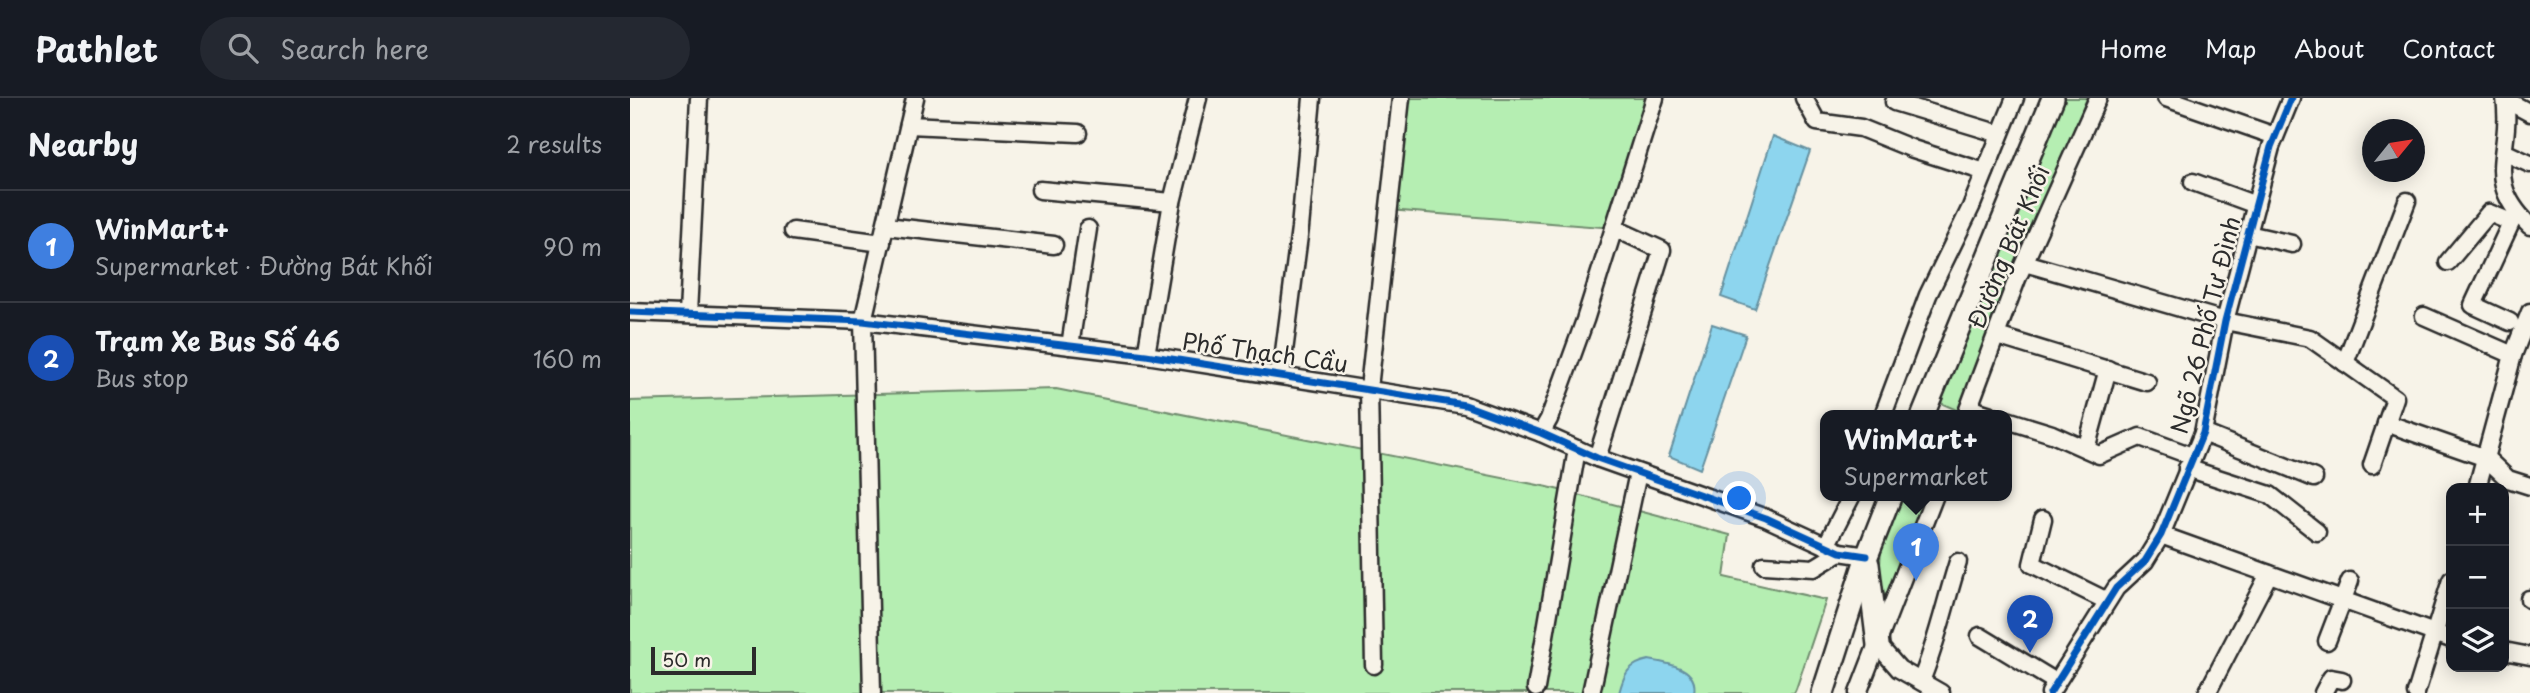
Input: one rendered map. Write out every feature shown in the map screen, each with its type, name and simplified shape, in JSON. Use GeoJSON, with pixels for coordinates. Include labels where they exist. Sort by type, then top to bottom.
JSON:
{"type":"FeatureCollection","features":[{"type":"Feature","properties":{"kind":"main road"},"geometry":{"type":"LineString","coordinates":[[1925,410],[2053,98]]}},
{"type":"Feature","properties":{"kind":"main road"},"geometry":{"type":"LineString","coordinates":[[1823,693],[1867,556],[1889,501]]}},
{"type":"Feature","properties":{"kind":"main road"},"geometry":{"type":"LineString","coordinates":[[1867,556],[1878,645]]}},
{"type":"Feature","properties":{"kind":"street"},"geometry":{"type":"LineString","coordinates":[[688,313],[699,98]]}},
{"type":"Feature","properties":{"kind":"street"},"geometry":{"type":"LineString","coordinates":[[872,693],[863,321],[915,98]]}},
{"type":"Feature","properties":{"kind":"street"},"geometry":{"type":"LineString","coordinates":[[1146,355],[1172,202],[1198,98]]}},
{"type":"Feature","properties":{"kind":"street"},"geometry":{"type":"LineString","coordinates":[[1280,375],[1300,228],[1312,98]]}},
{"type":"Feature","properties":{"kind":"street"},"geometry":{"type":"LineString","coordinates":[[1374,664],[1370,388],[1401,98]]}},
{"type":"Feature","properties":{"kind":"street"},"geometry":{"type":"LineString","coordinates":[[1541,433],[1549,419],[1581,332],[1655,98]]}},
{"type":"Feature","properties":{"kind":"street"},"geometry":{"type":"LineString","coordinates":[[1804,98],[1817,122],[1861,128],[1913,149],[1985,172]]}},
{"type":"Feature","properties":{"kind":"street"},"geometry":{"type":"LineString","coordinates":[[1885,410],[1928,295],[1985,172],[2015,98]]}},
{"type":"Feature","properties":{"kind":"street","name":"Đường Bát Khối"},"geometry":{"type":"LineString","coordinates":[[1968,410],[2025,263],[2098,98]]}},
{"type":"Feature","properties":{"kind":"street"},"geometry":{"type":"LineString","coordinates":[[2166,98],[2187,102],[2275,136]]}},
{"type":"Feature","properties":{"kind":"street","name":"Ngõ 26 Phố Tư Đình"},"geometry":{"type":"LineString","coordinates":[[2053,688],[2116,587],[2145,561],[2161,535],[2203,433],[2225,321],[2275,136],[2291,98]]}},
{"type":"Feature","properties":{"kind":"street"},"geometry":{"type":"LineString","coordinates":[[2511,322],[2473,305],[2513,217],[2502,183],[2506,99],[2530,113]]}},
{"type":"Feature","properties":{"kind":"street"},"geometry":{"type":"LineString","coordinates":[[1894,102],[2000,134]]}},
{"type":"Feature","properties":{"kind":"street"},"geometry":{"type":"LineString","coordinates":[[909,125],[1078,133]]}},
{"type":"Feature","properties":{"kind":"street"},"geometry":{"type":"LineString","coordinates":[[2504,152],[2530,164]]}},
{"type":"Feature","properties":{"kind":"street"},"geometry":{"type":"LineString","coordinates":[[2193,182],[2256,205]]}},
{"type":"Feature","properties":{"kind":"street"},"geometry":{"type":"LineString","coordinates":[[1040,190],[1172,202]]}},
{"type":"Feature","properties":{"kind":"street"},"geometry":{"type":"LineString","coordinates":[[2345,363],[2407,201]]}},
{"type":"Feature","properties":{"kind":"street"},"geometry":{"type":"LineString","coordinates":[[2448,262],[2489,213],[2513,217],[2530,226]]}},
{"type":"Feature","properties":{"kind":"street"},"geometry":{"type":"LineString","coordinates":[[886,226],[1054,245]]}},
{"type":"Feature","properties":{"kind":"street"},"geometry":{"type":"LineString","coordinates":[[1597,458],[1662,250],[1614,228]]}},
{"type":"Feature","properties":{"kind":"street"},"geometry":{"type":"LineString","coordinates":[[1070,346],[1088,229]]}},
{"type":"Feature","properties":{"kind":"street"},"geometry":{"type":"LineString","coordinates":[[793,231],[881,243]]}},
{"type":"Feature","properties":{"kind":"street"},"geometry":{"type":"LineString","coordinates":[[2248,234],[2292,244]]}},
{"type":"Feature","properties":{"kind":"street"},"geometry":{"type":"LineString","coordinates":[[2025,263],[2225,321],[2310,338],[2395,398],[2372,465]]}},
{"type":"Feature","properties":{"kind":"street","name":"Phố Thạch Cầu"},"geometry":{"type":"LineString","coordinates":[[630,312],[863,321],[1146,355],[1465,405],[1541,433],[1597,458],[1766,518],[1833,549],[1867,556]]}},
{"type":"Feature","properties":{"kind":"street"},"geometry":{"type":"LineString","coordinates":[[2478,483],[2513,355],[2530,312]]}},
{"type":"Feature","properties":{"kind":"street"},"geometry":{"type":"LineString","coordinates":[[2424,316],[2513,355]]}},
{"type":"Feature","properties":{"kind":"street"},"geometry":{"type":"LineString","coordinates":[[1997,336],[2147,382]]}},
{"type":"Feature","properties":{"kind":"street"},"geometry":{"type":"LineString","coordinates":[[2086,449],[2108,369]]}},
{"type":"Feature","properties":{"kind":"street"},"geometry":{"type":"LineString","coordinates":[[2012,422],[2099,455],[2140,437],[2189,462],[2270,495],[2317,532]]}},
{"type":"Feature","properties":{"kind":"street"},"geometry":{"type":"LineString","coordinates":[[2386,424],[2486,458],[2508,479],[2530,486]]}},
{"type":"Feature","properties":{"kind":"street"},"geometry":{"type":"LineString","coordinates":[[2203,433],[2315,478]]}},
{"type":"Feature","properties":{"kind":"street"},"geometry":{"type":"LineString","coordinates":[[1536,688],[1577,449]]}},
{"type":"Feature","properties":{"kind":"street"},"geometry":{"type":"LineString","coordinates":[[1591,693],[1638,473]]}},
{"type":"Feature","properties":{"kind":"street"},"geometry":{"type":"LineString","coordinates":[[1764,565],[1814,568],[1833,549],[1850,501]]}},
{"type":"Feature","properties":{"kind":"street"},"geometry":{"type":"LineString","coordinates":[[1858,693],[1933,501]]}},
{"type":"Feature","properties":{"kind":"street"},"geometry":{"type":"LineString","coordinates":[[2043,519],[2032,564],[2107,601]]}},
{"type":"Feature","properties":{"kind":"street"},"geometry":{"type":"LineString","coordinates":[[2161,535],[2443,637]]}},
{"type":"Feature","properties":{"kind":"street"},"geometry":{"type":"LineString","coordinates":[[1916,685],[1940,635],[1939,620],[1958,562]]}},
{"type":"Feature","properties":{"kind":"street"},"geometry":{"type":"LineString","coordinates":[[2207,693],[2269,574]]}},
{"type":"Feature","properties":{"kind":"street"},"geometry":{"type":"LineString","coordinates":[[2327,641],[2350,581]]}},
{"type":"Feature","properties":{"kind":"street"},"geometry":{"type":"LineString","coordinates":[[2416,693],[2443,637],[2447,609]]}},
{"type":"Feature","properties":{"kind":"street"},"geometry":{"type":"LineString","coordinates":[[1980,636],[2053,688]]}},
{"type":"Feature","properties":{"kind":"street"},"geometry":{"type":"LineString","coordinates":[[1878,645],[1916,685],[1941,693]]}},
{"type":"Feature","properties":{"kind":"street"},"geometry":{"type":"LineString","coordinates":[[2509,653],[2530,656]]}},
{"type":"Feature","properties":{"kind":"street"},"geometry":{"type":"LineString","coordinates":[[2323,693],[2330,678],[2342,680]]}},
{"type":"Feature","properties":{"kind":"green space"},"geometry":{"type":"Polygon","coordinates":[[[1400,98],[1655,98],[1614,228],[1389,210],[1400,98]]]}},
{"type":"Feature","properties":{"kind":"green space"},"geometry":{"type":"Polygon","coordinates":[[[2063,98],[2087,98],[1962,410],[1936,401],[2063,98]]]}},
{"type":"Feature","properties":{"kind":"green space"},"geometry":{"type":"Polygon","coordinates":[[[1056,389],[1548,487],[1730,535],[1724,577],[1826,600],[1796,689],[1794,693],[630,693],[630,401],[1056,389]]]}},
{"type":"Feature","properties":{"kind":"green space"},"geometry":{"type":"Polygon","coordinates":[[[1899,501],[1930,501],[1883,627],[1879,576],[1881,552],[1899,501]]]}},
{"type":"Feature","properties":{"kind":"water"},"geometry":{"type":"Polygon","coordinates":[[[1773,136],[1810,151],[1755,309],[1721,297],[1773,136]]]}},
{"type":"Feature","properties":{"kind":"water"},"geometry":{"type":"Polygon","coordinates":[[[1712,324],[1746,335],[1700,469],[1669,456],[1712,324]]]}},
{"type":"Feature","properties":{"kind":"water"},"geometry":{"type":"Polygon","coordinates":[[[1649,660],[1672,665],[1687,672],[1692,677],[1694,693],[1619,693],[1628,671],[1636,664],[1649,660]]]}},
{"type":"Feature","properties":{"kind":"cycle path"},"geometry":{"type":"LineString","coordinates":[[2050,693],[2116,588],[2145,561],[2161,535],[2203,433],[2225,321],[2271,147],[2291,98]]}},
{"type":"Feature","properties":{"kind":"cycle path"},"geometry":{"type":"LineString","coordinates":[[630,312],[863,321],[1146,355],[1465,405],[1541,433],[1597,458],[1766,518],[1840,552],[1867,556]]}},
{"type":"Feature","properties":{"kind":"place","name":"WinMart+"},"geometry":{"type":"Point","coordinates":[1916,581]}},
{"type":"Feature","properties":{"kind":"place","name":"Trạm Xe Bus Số 46"},"geometry":{"type":"Point","coordinates":[2030,653]}}]}
